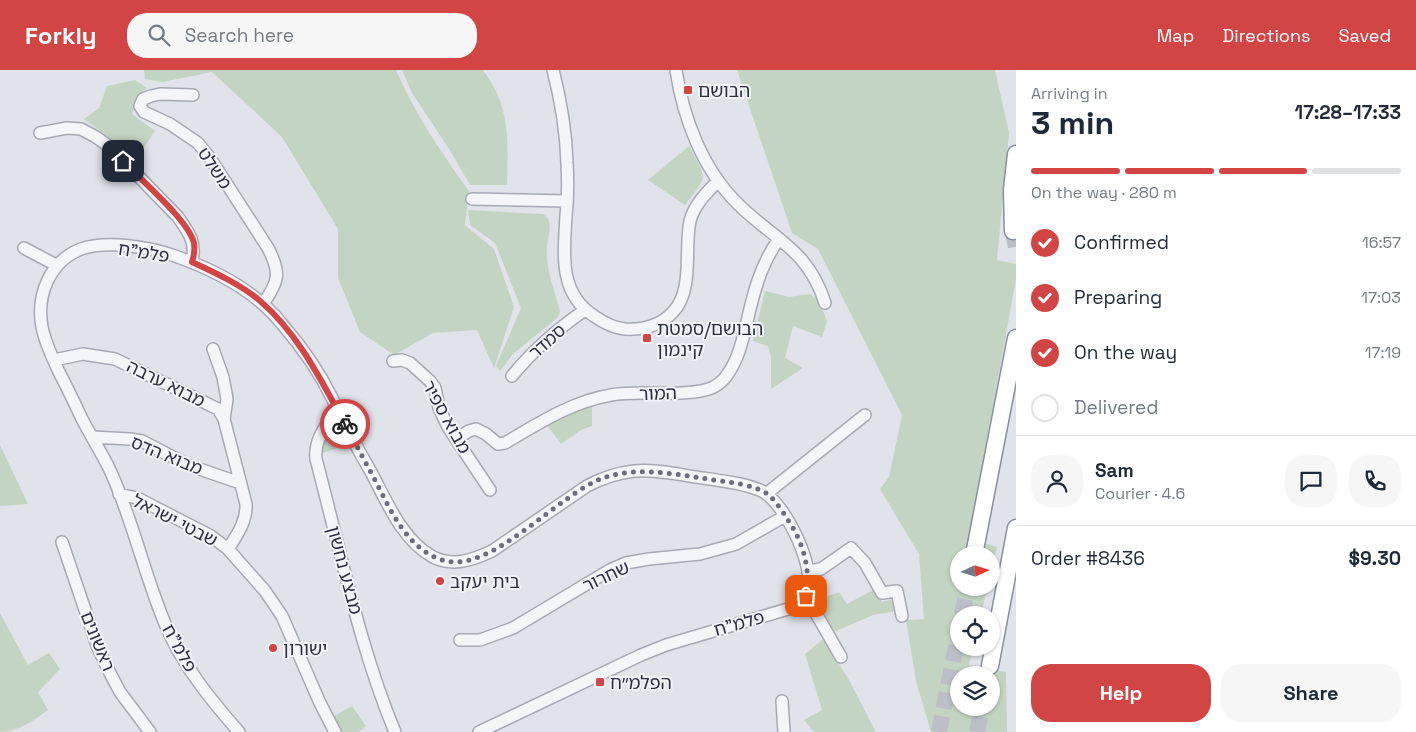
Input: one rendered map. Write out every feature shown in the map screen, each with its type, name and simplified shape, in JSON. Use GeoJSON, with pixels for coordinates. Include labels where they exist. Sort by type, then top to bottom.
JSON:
{"type":"FeatureCollection","features":[{"type":"Feature","properties":{"kind":"highway"},"geometry":{"type":"LineString","coordinates":[[1013,230],[1012,190],[1016,154]]}},
{"type":"Feature","properties":{"kind":"highway"},"geometry":{"type":"LineString","coordinates":[[976,546],[1016,338]]}},
{"type":"Feature","properties":{"kind":"highway"},"geometry":{"type":"LineString","coordinates":[[990,666],[1016,528]]}},
{"type":"Feature","properties":{"kind":"street"},"geometry":{"type":"LineString","coordinates":[[553,70],[564,120],[567,147],[564,266],[569,284],[577,300],[585,310],[616,328],[634,329],[662,322],[683,297],[691,219],[706,193],[718,181]]}},
{"type":"Feature","properties":{"kind":"street"},"geometry":{"type":"LineString","coordinates":[[676,70],[681,98],[688,119],[701,152],[718,181],[738,205],[803,260],[821,290],[825,303]]}},
{"type":"Feature","properties":{"kind":"street","name":"משלט"},"geometry":{"type":"LineString","coordinates":[[193,95],[151,96],[143,99],[140,106],[144,112],[170,124],[198,143],[210,158],[268,248],[276,263],[277,276],[273,290],[263,304]]}},
{"type":"Feature","properties":{"kind":"street"},"geometry":{"type":"LineString","coordinates":[[40,133],[67,128],[81,129],[110,147],[178,217],[188,230],[194,242],[195,251],[192,262]]}},
{"type":"Feature","properties":{"kind":"street"},"geometry":{"type":"LineString","coordinates":[[472,199],[515,201],[552,199],[567,201]]}},
{"type":"Feature","properties":{"kind":"street","name":"המור"},"geometry":{"type":"LineString","coordinates":[[456,439],[476,428],[498,444],[505,443],[541,421],[575,404],[592,399],[614,395],[694,392],[707,390],[720,384],[737,356],[764,263],[779,238]]}},
{"type":"Feature","properties":{"kind":"street","name":"פלמ\"ח"},"geometry":{"type":"LineString","coordinates":[[238,732],[210,698],[173,641],[126,509],[109,469],[54,360],[42,327],[42,292],[56,265],[69,254],[86,247],[126,246],[168,254],[218,274],[257,298],[283,324],[310,360],[332,397],[337,410],[398,523],[422,550],[435,558],[448,562],[463,562],[475,559],[492,551],[587,486],[602,478],[636,471],[673,474],[742,484],[766,494],[794,529],[804,553],[808,571],[806,596],[799,603],[788,609],[666,645],[641,655],[479,732]]}},
{"type":"Feature","properties":{"kind":"street"},"geometry":{"type":"LineString","coordinates":[[24,248],[56,265]]}},
{"type":"Feature","properties":{"kind":"street","name":"סמדר"},"geometry":{"type":"LineString","coordinates":[[512,376],[541,344],[585,310]]}},
{"type":"Feature","properties":{"kind":"street"},"geometry":{"type":"LineString","coordinates":[[212,349],[224,384],[226,399],[224,419]]}},
{"type":"Feature","properties":{"kind":"street","name":"מבוא ערבה"},"geometry":{"type":"LineString","coordinates":[[54,360],[83,354],[115,359],[218,409],[224,419],[246,504],[244,522],[228,549]]}},
{"type":"Feature","properties":{"kind":"street","name":"מבוא ספיר"},"geometry":{"type":"LineString","coordinates":[[393,360],[402,360],[410,363],[430,381],[435,388],[439,408],[456,439],[490,490]]}},
{"type":"Feature","properties":{"kind":"street","name":"מבצע נחשון"},"geometry":{"type":"LineString","coordinates":[[337,410],[318,440],[315,450],[316,459],[369,662],[395,732]]}},
{"type":"Feature","properties":{"kind":"street"},"geometry":{"type":"LineString","coordinates":[[766,494],[865,415]]}},
{"type":"Feature","properties":{"kind":"street","name":"מבוא הדס"},"geometry":{"type":"LineString","coordinates":[[92,437],[130,438],[142,441],[188,465],[240,482]]}},
{"type":"Feature","properties":{"kind":"street","name":"שבטי ישראל"},"geometry":{"type":"LineString","coordinates":[[119,494],[137,498],[212,536],[228,549],[266,591],[282,616],[320,703],[335,732]]}},
{"type":"Feature","properties":{"kind":"street","name":"שחרור"},"geometry":{"type":"LineString","coordinates":[[460,640],[480,640],[513,628],[610,570],[626,563],[700,554],[721,548],[750,538],[762,528],[785,516]]}},
{"type":"Feature","properties":{"kind":"street","name":"ראשונים"},"geometry":{"type":"LineString","coordinates":[[62,542],[98,648],[120,692],[150,732]]}},
{"type":"Feature","properties":{"kind":"street"},"geometry":{"type":"LineString","coordinates":[[808,571],[821,569],[851,548],[865,563],[882,593],[897,591],[902,616]]}},
{"type":"Feature","properties":{"kind":"street"},"geometry":{"type":"LineString","coordinates":[[806,596],[841,657]]}},
{"type":"Feature","properties":{"kind":"street"},"geometry":{"type":"LineString","coordinates":[[782,701],[784,732]]}},
{"type":"Feature","properties":{"kind":"green space"},"geometry":{"type":"Polygon","coordinates":[[[144,70],[396,70],[411,102],[429,132],[469,191],[465,225],[494,249],[514,307],[494,368],[477,330],[433,333],[394,355],[360,332],[338,278],[338,229],[282,137],[212,72],[163,82],[145,79],[144,70]]]}},
{"type":"Feature","properties":{"kind":"green space"},"geometry":{"type":"Polygon","coordinates":[[[402,70],[483,70],[499,97],[506,125],[508,154],[507,185],[470,185],[451,152],[412,93],[402,70]]]}},
{"type":"Feature","properties":{"kind":"green space"},"geometry":{"type":"Polygon","coordinates":[[[737,70],[995,70],[1009,133],[997,260],[1016,264],[1016,279],[969,538],[994,546],[950,546],[950,596],[985,596],[983,606],[950,606],[950,656],[971,656],[969,665],[974,666],[950,666],[950,716],[1000,716],[1000,671],[1006,672],[1007,732],[931,732],[916,681],[906,620],[924,619],[919,554],[880,489],[889,477],[902,415],[818,249],[792,233],[737,70]]]}},
{"type":"Feature","properties":{"kind":"green space"},"geometry":{"type":"Polygon","coordinates":[[[135,80],[147,88],[139,95],[132,114],[155,131],[134,163],[111,139],[84,119],[99,108],[107,86],[135,80]]]}},
{"type":"Feature","properties":{"kind":"green space"},"geometry":{"type":"Polygon","coordinates":[[[689,146],[702,171],[703,177],[702,182],[685,205],[648,180],[689,146]]]}},
{"type":"Feature","properties":{"kind":"green space"},"geometry":{"type":"Polygon","coordinates":[[[468,210],[543,214],[547,217],[550,224],[547,263],[560,312],[557,318],[513,354],[500,371],[496,366],[521,308],[495,243],[470,225],[468,210]]]}},
{"type":"Feature","properties":{"kind":"green space"},"geometry":{"type":"Polygon","coordinates":[[[765,291],[789,297],[810,294],[819,300],[827,321],[822,337],[793,326],[785,358],[803,368],[771,389],[771,357],[768,346],[753,341],[765,291]]]}},
{"type":"Feature","properties":{"kind":"green space"},"geometry":{"type":"Polygon","coordinates":[[[592,405],[592,426],[581,430],[561,444],[546,424],[580,408],[592,405]]]}},
{"type":"Feature","properties":{"kind":"green space"},"geometry":{"type":"Polygon","coordinates":[[[337,422],[348,445],[322,453],[326,435],[337,422]]]}},
{"type":"Feature","properties":{"kind":"green space"},"geometry":{"type":"Polygon","coordinates":[[[0,445],[28,504],[0,506],[0,445]]]}},
{"type":"Feature","properties":{"kind":"green space"},"geometry":{"type":"Polygon","coordinates":[[[875,589],[882,602],[894,599],[896,611],[873,615],[834,632],[817,600],[839,592],[847,604],[875,589]]]}},
{"type":"Feature","properties":{"kind":"green space"},"geometry":{"type":"Polygon","coordinates":[[[0,613],[28,665],[49,653],[60,669],[38,692],[48,710],[31,722],[7,732],[0,732],[0,613]]]}},
{"type":"Feature","properties":{"kind":"green space"},"geometry":{"type":"Polygon","coordinates":[[[823,639],[848,678],[876,732],[814,732],[804,720],[822,710],[805,654],[823,639]]]}},
{"type":"Feature","properties":{"kind":"green space"},"geometry":{"type":"Polygon","coordinates":[[[352,706],[366,726],[359,732],[342,732],[334,716],[352,706]]]}},
{"type":"Feature","properties":{"kind":"tunnel"},"geometry":{"type":"LineString","coordinates":[[1013,231],[1016,248]]}},
{"type":"Feature","properties":{"kind":"tunnel"},"geometry":{"type":"LineString","coordinates":[[964,606],[966,596]]}},
{"type":"Feature","properties":{"kind":"tunnel"},"geometry":{"type":"LineString","coordinates":[[939,732],[954,656]]}},
{"type":"Feature","properties":{"kind":"tunnel"},"geometry":{"type":"LineString","coordinates":[[977,732],[980,716]]}},
{"type":"Feature","properties":{"kind":"way so far"},"geometry":{"type":"LineString","coordinates":[[345,424],[398,523],[422,550],[435,558],[448,562],[463,562],[492,551],[587,486],[602,478],[636,471],[662,472],[742,484],[770,497],[794,529],[804,553],[808,571],[806,596]]}},
{"type":"Feature","properties":{"kind":"place","name":"הבושם"},"geometry":{"type":"Point","coordinates":[688,90]}},
{"type":"Feature","properties":{"kind":"place","name":"הבושם/סמטת קינמון"},"geometry":{"type":"Point","coordinates":[647,338]}},
{"type":"Feature","properties":{"kind":"place","name":"בית יעקב"},"geometry":{"type":"Point","coordinates":[440,581]}},
{"type":"Feature","properties":{"kind":"place","name":"ישורון"},"geometry":{"type":"Point","coordinates":[273,648]}},
{"type":"Feature","properties":{"kind":"place","name":"הפלמ״ח"},"geometry":{"type":"Point","coordinates":[600,682]}},
{"type":"Feature","properties":{"kind":"route"},"geometry":{"type":"LineString","coordinates":[[123,161],[178,217],[188,230],[194,242],[195,251],[192,262],[218,274],[257,298],[283,324],[310,360],[332,397],[345,424]]}}]}
